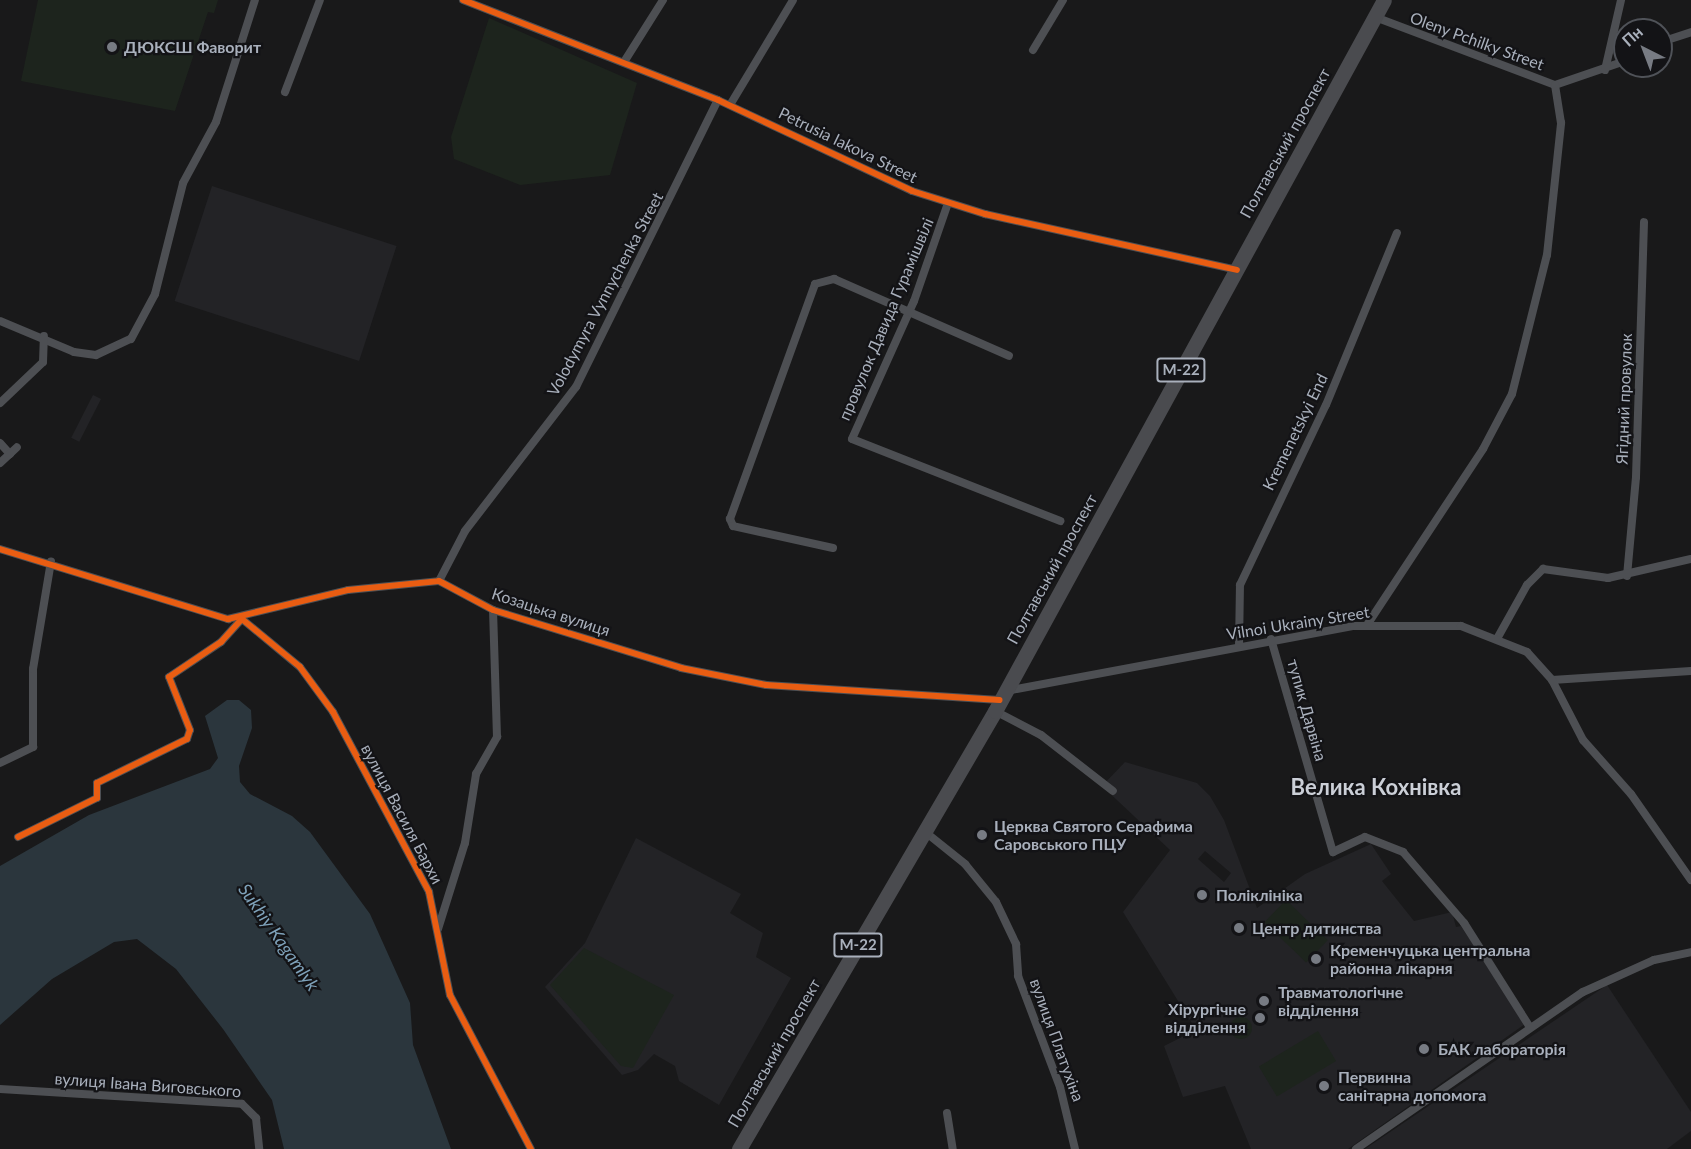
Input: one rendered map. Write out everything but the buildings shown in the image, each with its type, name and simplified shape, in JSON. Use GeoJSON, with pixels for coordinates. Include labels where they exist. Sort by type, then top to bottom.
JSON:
{"type":"FeatureCollection","features":[{"type":"Feature","properties":{"kind":"highway","name":"Полтавський проспект"},"geometry":{"type":"LineString","coordinates":[[739,1149],[1000,701],[1384,0]]}},
{"type":"Feature","properties":{"kind":"street"},"geometry":{"type":"LineString","coordinates":[[0,321],[44,336],[74,352],[96,355],[131,339],[142,324],[183,183],[216,122],[255,0]]}},
{"type":"Feature","properties":{"kind":"street"},"geometry":{"type":"LineString","coordinates":[[285,92],[320,0]]}},
{"type":"Feature","properties":{"kind":"street","name":"Petrusia Iakova Street"},"geometry":{"type":"LineString","coordinates":[[463,0],[730,105],[912,192],[948,203],[1237,270]]}},
{"type":"Feature","properties":{"kind":"street"},"geometry":{"type":"LineString","coordinates":[[624,62],[663,0]]}},
{"type":"Feature","properties":{"kind":"street"},"geometry":{"type":"LineString","coordinates":[[730,105],[793,0]]}},
{"type":"Feature","properties":{"kind":"street"},"geometry":{"type":"LineString","coordinates":[[1033,50],[1063,0]]}},
{"type":"Feature","properties":{"kind":"street"},"geometry":{"type":"LineString","coordinates":[[1605,70],[1621,0]]}},
{"type":"Feature","properties":{"kind":"street","name":"Oleny Pchilky Street"},"geometry":{"type":"LineString","coordinates":[[1375,17],[1555,85],[1613,66]]}},
{"type":"Feature","properties":{"kind":"street"},"geometry":{"type":"LineString","coordinates":[[1673,38],[1691,32]]}},
{"type":"Feature","properties":{"kind":"street"},"geometry":{"type":"LineString","coordinates":[[1367,625],[1484,449],[1512,394],[1548,244],[1561,123],[1555,85]]}},
{"type":"Feature","properties":{"kind":"street","name":"Volodymyra Vynnychenka Street"},"geometry":{"type":"LineString","coordinates":[[439,581],[465,531],[576,387],[718,100]]}},
{"type":"Feature","properties":{"kind":"street","name":"провулок Давида Гурамішвілі"},"geometry":{"type":"LineString","coordinates":[[948,203],[908,315],[852,439],[1060,521]]}},
{"type":"Feature","properties":{"kind":"street","name":"Ягідний провулок"},"geometry":{"type":"LineString","coordinates":[[1627,576],[1636,477],[1644,222]]}},
{"type":"Feature","properties":{"kind":"street","name":"Kremenetskyi End"},"geometry":{"type":"LineString","coordinates":[[1239,647],[1240,585],[1330,394],[1397,233]]}},
{"type":"Feature","properties":{"kind":"street"},"geometry":{"type":"LineString","coordinates":[[833,548],[733,526],[732,509],[815,284],[834,279],[908,315],[1009,356]]}},
{"type":"Feature","properties":{"kind":"street"},"geometry":{"type":"LineString","coordinates":[[0,403],[43,362],[44,336]]}},
{"type":"Feature","properties":{"kind":"street"},"geometry":{"type":"LineString","coordinates":[[0,444],[13,451],[0,463]]}},
{"type":"Feature","properties":{"kind":"street"},"geometry":{"type":"LineString","coordinates":[[0,549],[242,619],[348,590],[439,581]]}},
{"type":"Feature","properties":{"kind":"street"},"geometry":{"type":"LineString","coordinates":[[1498,637],[1527,585],[1543,568],[1627,576],[1691,559]]}},
{"type":"Feature","properties":{"kind":"street"},"geometry":{"type":"LineString","coordinates":[[0,764],[33,747],[33,669],[51,562]]}},
{"type":"Feature","properties":{"kind":"street","name":"Козацька вулиця"},"geometry":{"type":"LineString","coordinates":[[439,581],[493,610],[681,668],[756,683],[1000,701]]}},
{"type":"Feature","properties":{"kind":"street"},"geometry":{"type":"LineString","coordinates":[[438,929],[467,834],[476,774],[497,736],[493,610]]}},
{"type":"Feature","properties":{"kind":"street"},"geometry":{"type":"LineString","coordinates":[[18,837],[95,800],[97,783],[187,739],[190,730],[170,677],[221,642],[242,619]]}},
{"type":"Feature","properties":{"kind":"street","name":"вулиця Василя Бархи"},"geometry":{"type":"LineString","coordinates":[[242,619],[300,668],[333,712],[429,892],[450,995],[531,1149]]}},
{"type":"Feature","properties":{"kind":"street","name":"Vilnoi Ukrainy Street"},"geometry":{"type":"LineString","coordinates":[[1000,701],[1271,639],[1367,625],[1461,626],[1498,637],[1527,652],[1552,680],[1583,740],[1631,794],[1691,880]]}},
{"type":"Feature","properties":{"kind":"street","name":"тупик Дарвіна"},"geometry":{"type":"LineString","coordinates":[[1271,639],[1333,852],[1365,837],[1403,852],[1464,923],[1529,1026]]}},
{"type":"Feature","properties":{"kind":"street"},"geometry":{"type":"LineString","coordinates":[[1552,680],[1691,671]]}},
{"type":"Feature","properties":{"kind":"street"},"geometry":{"type":"LineString","coordinates":[[1000,701],[1113,791]]}},
{"type":"Feature","properties":{"kind":"street","name":"вулиця Платухіна"},"geometry":{"type":"LineString","coordinates":[[924,831],[965,864],[996,902],[1016,944],[1018,976],[1060,1087],[1075,1149]]}},
{"type":"Feature","properties":{"kind":"street"},"geometry":{"type":"LineString","coordinates":[[1356,1149],[1529,1026],[1623,972],[1691,952]]}},
{"type":"Feature","properties":{"kind":"street","name":"вулиця Івана Виговського"},"geometry":{"type":"LineString","coordinates":[[0,1089],[242,1104],[256,1118],[259,1149]]}},
{"type":"Feature","properties":{"kind":"street"},"geometry":{"type":"LineString","coordinates":[[947,1113],[953,1149]]}},
{"type":"Feature","properties":{"kind":"shaded area","name":"ДЮКСШ Фаворит"},"geometry":{"type":"Polygon","coordinates":[[[38,0],[218,0],[214,13],[208,12],[175,111],[21,81],[38,0]]]}},
{"type":"Feature","properties":{"kind":"shaded area"},"geometry":{"type":"Polygon","coordinates":[[[489,18],[637,83],[610,175],[520,185],[454,159],[451,137],[489,18]]]}},
{"type":"Feature","properties":{"kind":"shaded area"},"geometry":{"type":"Polygon","coordinates":[[[212,186],[397,246],[359,361],[175,301],[212,186]]]}},
{"type":"Feature","properties":{"kind":"shaded area"},"geometry":{"type":"Polygon","coordinates":[[[93,395],[101,399],[79,442],[71,438],[93,395]]]}},
{"type":"Feature","properties":{"kind":"shaded area","name":"Кременчуцька центральна районна лікарня"},"geometry":{"type":"Polygon","coordinates":[[[1125,762],[1197,783],[1210,796],[1224,820],[1257,908],[1305,874],[1371,844],[1391,874],[1382,881],[1414,921],[1452,912],[1456,927],[1461,926],[1525,1024],[1348,1149],[1251,1149],[1225,1086],[1183,1097],[1164,1046],[1196,1030],[1123,912],[1170,850],[1102,786],[1125,762]],[[1205,851],[1198,859],[1224,882],[1231,873],[1205,851]]]}},
{"type":"Feature","properties":{"kind":"shaded area"},"geometry":{"type":"Polygon","coordinates":[[[636,838],[741,894],[730,913],[763,933],[756,957],[791,978],[719,1105],[679,1081],[675,1066],[654,1054],[638,1070],[622,1075],[545,987],[585,943],[636,838]]]}},
{"type":"Feature","properties":{"kind":"shaded area"},"geometry":{"type":"Polygon","coordinates":[[[1286,900],[1328,940],[1306,963],[1264,922],[1286,900]]]}},
{"type":"Feature","properties":{"kind":"shaded area"},"geometry":{"type":"Polygon","coordinates":[[[584,948],[674,995],[633,1068],[621,1066],[550,985],[584,948]]]}},
{"type":"Feature","properties":{"kind":"shaded area"},"geometry":{"type":"Polygon","coordinates":[[[1607,985],[1691,1112],[1691,1131],[1667,1149],[1365,1149],[1607,985]]]}},
{"type":"Feature","properties":{"kind":"shaded area"},"geometry":{"type":"Polygon","coordinates":[[[1241,1017],[1249,1020],[1252,1028],[1249,1036],[1241,1039],[1233,1036],[1230,1028],[1233,1020],[1241,1017]]]}},
{"type":"Feature","properties":{"kind":"shaded area"},"geometry":{"type":"Polygon","coordinates":[[[1318,1031],[1336,1061],[1277,1097],[1259,1067],[1318,1031]]]}},
{"type":"Feature","properties":{"kind":"water","name":"Sukhiy Kagamlyk"},"geometry":{"type":"Polygon","coordinates":[[[227,700],[239,700],[251,710],[252,728],[239,766],[240,782],[250,794],[292,816],[310,832],[370,914],[410,1003],[413,1045],[451,1149],[284,1149],[272,1100],[223,1029],[176,969],[137,939],[114,942],[52,979],[0,1025],[0,866],[89,815],[210,769],[218,758],[205,716],[227,700]]]}},
{"type":"Feature","properties":{"kind":"cycle path"},"geometry":{"type":"LineString","coordinates":[[463,0],[718,100],[912,191],[985,214],[1237,270]]}},
{"type":"Feature","properties":{"kind":"cycle path"},"geometry":{"type":"LineString","coordinates":[[0,549],[228,619],[348,590],[439,581],[493,610],[681,668],[766,685],[1000,700]]}},
{"type":"Feature","properties":{"kind":"cycle path"},"geometry":{"type":"LineString","coordinates":[[18,837],[97,798],[97,783],[187,739],[190,730],[169,677],[221,642],[242,619],[300,667],[333,712],[429,892],[450,995],[531,1149]]}},
{"type":"Feature","properties":{"kind":"place","name":"ДЮКСШ Фаворит"},"geometry":{"type":"Point","coordinates":[112,47]}},
{"type":"Feature","properties":{"kind":"place","name":"Церква Святого Серафима Саровського ПЦУ"},"geometry":{"type":"Point","coordinates":[982,835]}},
{"type":"Feature","properties":{"kind":"place","name":"Поліклініка"},"geometry":{"type":"Point","coordinates":[1202,895]}},
{"type":"Feature","properties":{"kind":"place","name":"Центр дитинства"},"geometry":{"type":"Point","coordinates":[1239,928]}},
{"type":"Feature","properties":{"kind":"place","name":"Кременчуцька центральна районна лікарня"},"geometry":{"type":"Point","coordinates":[1316,959]}},
{"type":"Feature","properties":{"kind":"place","name":"Травматологічне відділення"},"geometry":{"type":"Point","coordinates":[1264,1001]}},
{"type":"Feature","properties":{"kind":"place","name":"Хірургічне відділення"},"geometry":{"type":"Point","coordinates":[1260,1018]}},
{"type":"Feature","properties":{"kind":"place","name":"БАК лабораторія"},"geometry":{"type":"Point","coordinates":[1424,1049]}},
{"type":"Feature","properties":{"kind":"place","name":"Первинна санітарна допомога"},"geometry":{"type":"Point","coordinates":[1324,1086]}},
{"type":"Feature","properties":{"kind":"district","name":"Велика Кохнівка"},"geometry":{"type":"Point","coordinates":[1376,787]}}]}
